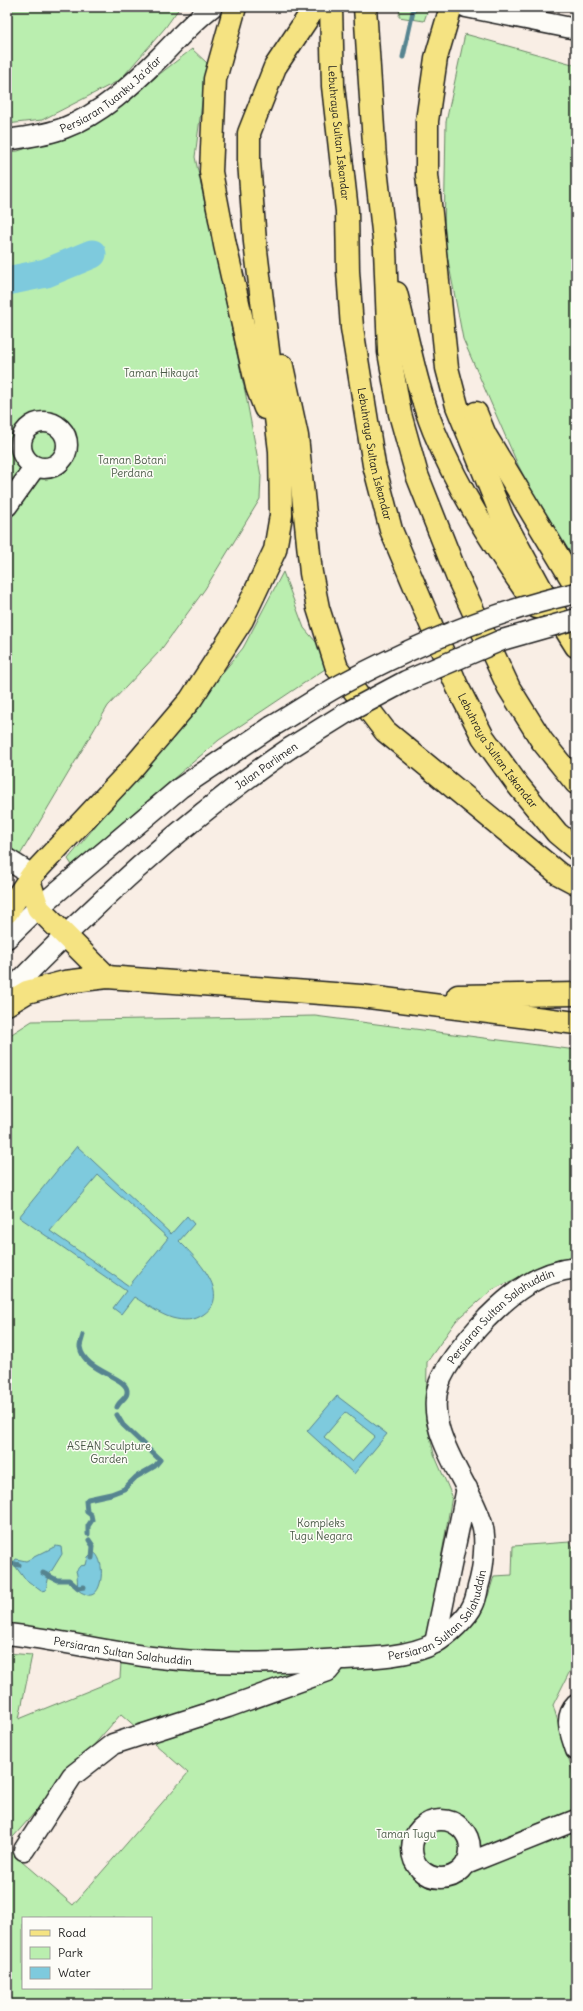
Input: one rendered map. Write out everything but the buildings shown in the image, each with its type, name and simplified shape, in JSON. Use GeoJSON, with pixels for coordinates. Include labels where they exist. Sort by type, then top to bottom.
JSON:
{"type":"FeatureCollection","features":[{"type":"Feature","properties":{"kind":"main road","name":"Lebuhraya Sultan Iskandar"},"geometry":{"type":"LineString","coordinates":[[331,7],[333,86],[347,211],[348,271],[352,328],[374,465],[391,530],[457,686],[483,737],[516,784],[557,832],[576,850]]}},
{"type":"Feature","properties":{"kind":"main road"},"geometry":{"type":"LineString","coordinates":[[365,7],[375,21],[376,159],[385,249],[389,352],[400,414],[418,474],[457,576],[509,688],[542,741],[576,783]]}},
{"type":"Feature","properties":{"kind":"main road"},"geometry":{"type":"LineString","coordinates":[[451,7],[436,58],[427,121],[427,175],[447,368],[457,406],[503,519],[546,598],[576,646]]}},
{"type":"Feature","properties":{"kind":"main road"},"geometry":{"type":"LineString","coordinates":[[7,912],[31,878],[129,772],[191,699],[242,620],[275,550],[280,515],[280,451],[255,242],[249,161],[249,133],[275,68],[312,12]]}},
{"type":"Feature","properties":{"kind":"main road"},"geometry":{"type":"LineString","coordinates":[[233,14],[215,79],[211,172],[225,245],[257,387],[280,451]]}},
{"type":"Feature","properties":{"kind":"main road"},"geometry":{"type":"LineString","coordinates":[[255,242],[297,436],[311,574],[318,608],[337,668],[386,731],[559,874],[576,883]]}},
{"type":"Feature","properties":{"kind":"main road"},"geometry":{"type":"LineString","coordinates":[[385,249],[419,385],[434,430],[460,489],[497,550],[544,617],[576,655]]}},
{"type":"Feature","properties":{"kind":"main road"},"geometry":{"type":"LineString","coordinates":[[443,334],[485,435],[576,586]]}},
{"type":"Feature","properties":{"kind":"main road"},"geometry":{"type":"LineString","coordinates":[[31,878],[38,908],[64,936],[107,977]]}},
{"type":"Feature","properties":{"kind":"main road"},"geometry":{"type":"LineString","coordinates":[[7,1004],[27,992],[66,982],[107,977],[361,996],[576,1023]]}},
{"type":"Feature","properties":{"kind":"main road"},"geometry":{"type":"LineString","coordinates":[[361,996],[543,996],[576,994]]}},
{"type":"Feature","properties":{"kind":"street","name":"Persiaran Tuanku Ja'afar"},"geometry":{"type":"LineString","coordinates":[[7,140],[34,136],[64,128],[104,107],[149,68],[196,19],[212,7]]}},
{"type":"Feature","properties":{"kind":"street"},"geometry":{"type":"LineString","coordinates":[[466,7],[576,29]]}},
{"type":"Feature","properties":{"kind":"street"},"geometry":{"type":"LineString","coordinates":[[196,19],[233,14]]}},
{"type":"Feature","properties":{"kind":"street"},"geometry":{"type":"LineString","coordinates":[[7,506],[35,467]]}},
{"type":"Feature","properties":{"kind":"street"},"geometry":{"type":"LineString","coordinates":[[7,938],[38,908],[180,788],[272,727],[341,685],[401,655],[502,613],[576,593]]}},
{"type":"Feature","properties":{"kind":"street","name":"Jalan Parlimen"},"geometry":{"type":"LineString","coordinates":[[7,994],[64,936],[199,814],[290,748],[346,713],[406,681],[502,640],[576,619]]}},
{"type":"Feature","properties":{"kind":"street"},"geometry":{"type":"LineString","coordinates":[[180,788],[199,814]]}},
{"type":"Feature","properties":{"kind":"street"},"geometry":{"type":"LineString","coordinates":[[7,859],[31,878]]}},
{"type":"Feature","properties":{"kind":"street","name":"Persiaran Sultan Salahuddin"},"geometry":{"type":"LineString","coordinates":[[7,1634],[29,1636],[150,1657],[202,1662],[271,1662],[378,1657],[415,1651],[435,1643],[461,1622],[473,1606],[483,1570],[483,1526],[467,1488],[438,1431],[436,1402],[438,1384],[450,1362],[485,1320],[515,1291],[538,1279],[564,1270],[576,1268]]}},
{"type":"Feature","properties":{"kind":"street"},"geometry":{"type":"LineString","coordinates":[[435,1643],[467,1488]]}},
{"type":"Feature","properties":{"kind":"street"},"geometry":{"type":"LineString","coordinates":[[24,1850],[72,1776],[113,1744],[228,1707],[328,1671],[338,1659]]}},
{"type":"Feature","properties":{"kind":"street"},"geometry":{"type":"LineString","coordinates":[[576,1705],[572,1709],[568,1720],[576,1746]]}},
{"type":"Feature","properties":{"kind":"street"},"geometry":{"type":"LineString","coordinates":[[466,1864],[576,1820]]}},
{"type":"Feature","properties":{"kind":"green space"},"geometry":{"type":"Polygon","coordinates":[[[7,7],[180,7],[165,28],[120,80],[42,120],[7,124],[7,7]]]}},
{"type":"Feature","properties":{"kind":"green space"},"geometry":{"type":"Polygon","coordinates":[[[400,7],[429,7],[424,21],[399,17],[400,7]]]}},
{"type":"Feature","properties":{"kind":"green space"},"geometry":{"type":"Polygon","coordinates":[[[465,34],[576,65],[575,572],[518,465],[463,339],[444,239],[446,122],[465,34]]]}},
{"type":"Feature","properties":{"kind":"green space","name":"Taman Botani Perdana"},"geometry":{"type":"Polygon","coordinates":[[[192,49],[207,63],[195,157],[246,396],[261,476],[260,499],[205,589],[160,651],[108,706],[7,877],[7,152],[18,151],[91,127],[192,49]]]}},
{"type":"Feature","properties":{"kind":"green space"},"geometry":{"type":"Polygon","coordinates":[[[283,572],[304,628],[334,663],[219,740],[72,865],[68,859],[243,648],[283,572]]]}},
{"type":"Feature","properties":{"kind":"green space"},"geometry":{"type":"Polygon","coordinates":[[[315,1016],[576,1050],[576,1258],[542,1266],[492,1290],[456,1321],[427,1362],[426,1421],[434,1454],[452,1496],[427,1638],[385,1649],[266,1657],[160,1653],[7,1629],[7,1037],[32,1021],[315,1016]]]}},
{"type":"Feature","properties":{"kind":"green space","name":"Taman Tugu"},"geometry":{"type":"Polygon","coordinates":[[[570,1542],[576,1553],[576,1667],[570,1671],[553,1705],[576,1783],[576,2004],[10,2004],[10,1984],[7,1984],[7,1848],[73,1905],[188,1773],[121,1714],[7,1844],[7,1653],[32,1655],[19,1719],[120,1678],[121,1662],[212,1670],[308,1672],[469,1627],[488,1596],[494,1576],[512,1575],[513,1546],[570,1542]]]}},
{"type":"Feature","properties":{"kind":"water"},"geometry":{"type":"Polygon","coordinates":[[[77,1146],[171,1234],[187,1216],[194,1224],[179,1241],[201,1265],[208,1276],[213,1286],[214,1296],[212,1306],[204,1314],[197,1318],[180,1320],[162,1314],[134,1297],[121,1314],[113,1308],[126,1291],[19,1217],[77,1146]],[[98,1175],[50,1231],[129,1286],[168,1238],[98,1175]]]}},
{"type":"Feature","properties":{"kind":"water"},"geometry":{"type":"Polygon","coordinates":[[[337,1396],[387,1434],[354,1474],[307,1431],[337,1396]],[[345,1412],[324,1437],[352,1462],[375,1436],[345,1412]]]}},
{"type":"Feature","properties":{"kind":"water"},"geometry":{"type":"Polygon","coordinates":[[[56,1546],[61,1547],[62,1554],[49,1575],[46,1590],[41,1591],[24,1578],[13,1563],[16,1559],[26,1561],[56,1546]]]}},
{"type":"Feature","properties":{"kind":"water"},"geometry":{"type":"Polygon","coordinates":[[[93,1552],[100,1562],[101,1579],[96,1592],[91,1595],[85,1594],[79,1590],[76,1571],[80,1566],[86,1565],[88,1557],[93,1552]]]}},
{"type":"Feature","properties":{"kind":"waterway"},"geometry":{"type":"LineString","coordinates":[[403,57],[414,7]]}},
{"type":"Feature","properties":{"kind":"waterway"},"geometry":{"type":"LineString","coordinates":[[7,281],[46,273],[92,254]]}},
{"type":"Feature","properties":{"kind":"waterway"},"geometry":{"type":"LineString","coordinates":[[83,1335],[80,1347],[83,1356],[89,1363],[115,1378],[126,1387],[127,1393],[117,1407]]}},
{"type":"Feature","properties":{"kind":"waterway"},"geometry":{"type":"LineString","coordinates":[[117,1415],[123,1425],[159,1459]]}},
{"type":"Feature","properties":{"kind":"waterway"},"geometry":{"type":"LineString","coordinates":[[88,1534],[88,1526],[92,1520],[91,1515],[87,1512],[86,1501],[88,1499],[111,1494],[124,1489],[136,1477],[155,1466],[160,1460]]}},
{"type":"Feature","properties":{"kind":"waterway"},"geometry":{"type":"LineString","coordinates":[[89,1540],[93,1546],[92,1558]]}},
{"type":"Feature","properties":{"kind":"waterway"},"geometry":{"type":"LineString","coordinates":[[7,1562],[19,1565]]}},
{"type":"Feature","properties":{"kind":"waterway"},"geometry":{"type":"LineString","coordinates":[[43,1573],[57,1580],[69,1580],[78,1588],[84,1587]]}},
{"type":"Feature","properties":{"kind":"park label","name":"Taman Hikayat"},"geometry":{"type":"Point","coordinates":[161,373]}},
{"type":"Feature","properties":{"kind":"park label","name":"ASEAN Sculpture Garden"},"geometry":{"type":"Point","coordinates":[109,1452]}},
{"type":"Feature","properties":{"kind":"park label","name":"Kompleks Tugu Negara"},"geometry":{"type":"Point","coordinates":[321,1529]}}]}
